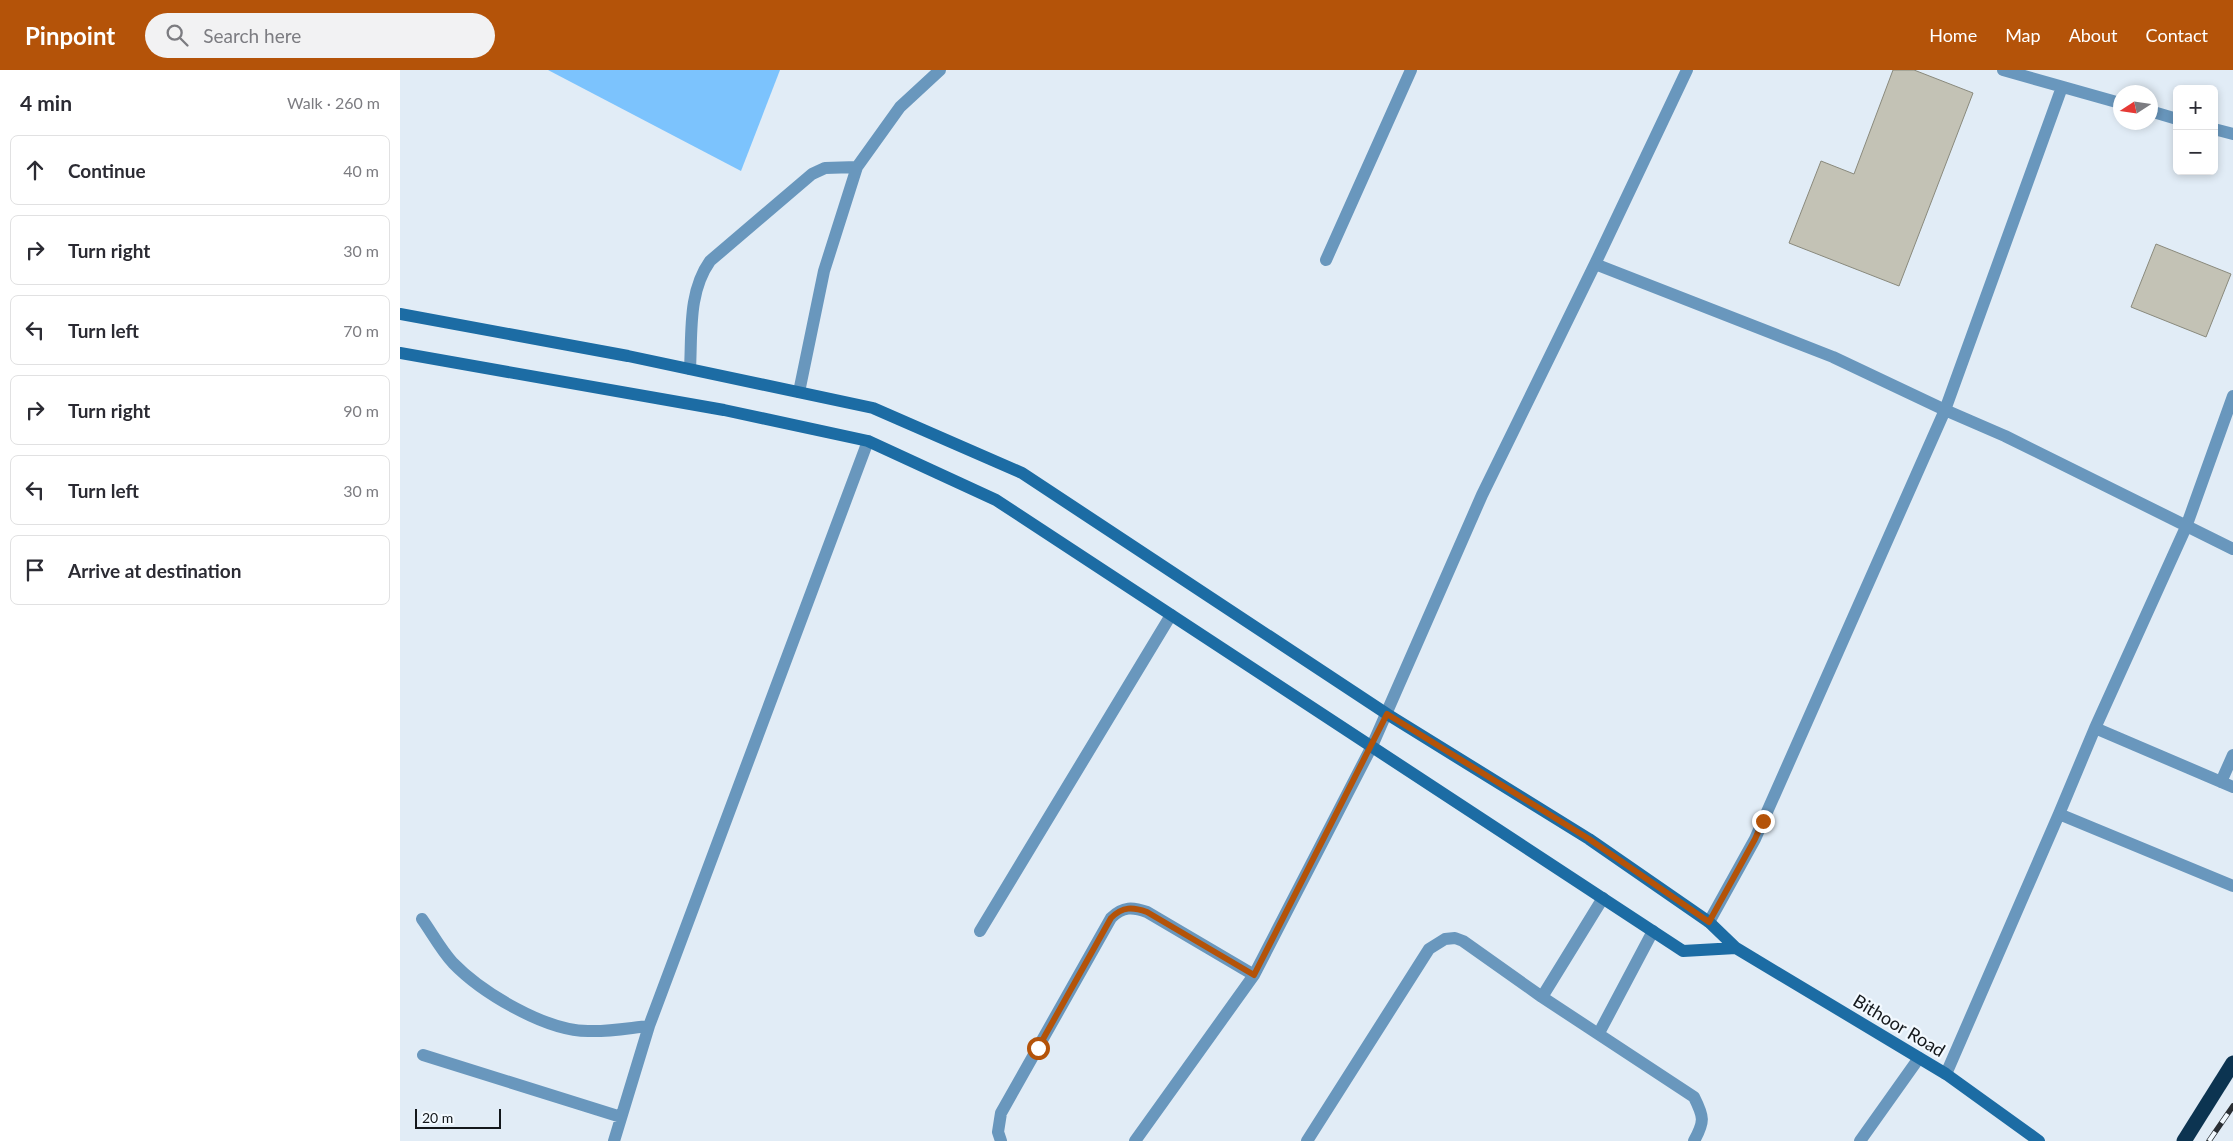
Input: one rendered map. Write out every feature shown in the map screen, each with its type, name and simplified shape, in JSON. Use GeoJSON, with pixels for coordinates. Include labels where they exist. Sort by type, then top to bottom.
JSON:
{"type":"FeatureCollection","features":[{"type":"Feature","properties":{"kind":"highway"},"geometry":{"type":"LineString","coordinates":[[2184,1141],[2233,1063]]}},
{"type":"Feature","properties":{"kind":"street"},"geometry":{"type":"LineString","coordinates":[[799,392],[824,271],[857,167],[900,107],[940,70]]}},
{"type":"Feature","properties":{"kind":"street"},"geometry":{"type":"LineString","coordinates":[[1326,260],[1410,70]]}},
{"type":"Feature","properties":{"kind":"street"},"geometry":{"type":"LineString","coordinates":[[1136,1141],[1254,975],[1372,746],[1482,495],[1687,70]]}},
{"type":"Feature","properties":{"kind":"street"},"geometry":{"type":"LineString","coordinates":[[2003,70],[2113,101]]}},
{"type":"Feature","properties":{"kind":"street"},"geometry":{"type":"LineString","coordinates":[[1709,922],[1755,839],[1945,410],[2062,87]]}},
{"type":"Feature","properties":{"kind":"street"},"geometry":{"type":"LineString","coordinates":[[2158,113],[2173,118]]}},
{"type":"Feature","properties":{"kind":"street"},"geometry":{"type":"LineString","coordinates":[[2218,130],[2233,134]]}},
{"type":"Feature","properties":{"kind":"street"},"geometry":{"type":"LineString","coordinates":[[690,368],[694,294],[700,274],[710,261],[812,174],[825,168],[857,167]]}},
{"type":"Feature","properties":{"kind":"street"},"geometry":{"type":"LineString","coordinates":[[1595,264],[1833,357],[2005,436],[2233,549]]}},
{"type":"Feature","properties":{"kind":"street","name":"Bithoor Road"},"geometry":{"type":"LineString","coordinates":[[400,314],[690,368],[873,408],[1022,473],[1387,714],[1589,839],[1709,922],[1736,948],[1946,1074],[2039,1141]]}},
{"type":"Feature","properties":{"kind":"street"},"geometry":{"type":"LineString","coordinates":[[400,353],[724,410],[868,441],[996,500],[1683,951],[1736,948]]}},
{"type":"Feature","properties":{"kind":"street"},"geometry":{"type":"LineString","coordinates":[[1946,1074],[2060,814],[2094,728],[2186,527],[2233,396]]}},
{"type":"Feature","properties":{"kind":"street"},"geometry":{"type":"LineString","coordinates":[[614,1141],[649,1026],[868,441]]}},
{"type":"Feature","properties":{"kind":"street"},"geometry":{"type":"LineString","coordinates":[[980,931],[1171,615]]}},
{"type":"Feature","properties":{"kind":"street"},"geometry":{"type":"LineString","coordinates":[[2094,728],[2227,785],[2233,755]]}},
{"type":"Feature","properties":{"kind":"street"},"geometry":{"type":"LineString","coordinates":[[2060,814],[2233,886]]}},
{"type":"Feature","properties":{"kind":"street"},"geometry":{"type":"LineString","coordinates":[[1542,997],[1603,898]]}},
{"type":"Feature","properties":{"kind":"street"},"geometry":{"type":"LineString","coordinates":[[1001,1141],[998,1132],[1001,1113],[1111,918],[1117,912],[1125,908],[1137,908],[1147,912],[1254,975]]}},
{"type":"Feature","properties":{"kind":"street"},"geometry":{"type":"LineString","coordinates":[[422,918],[452,961],[473,981],[500,1000],[565,1029],[588,1031],[649,1026]]}},
{"type":"Feature","properties":{"kind":"street"},"geometry":{"type":"LineString","coordinates":[[1600,1033],[1653,931]]}},
{"type":"Feature","properties":{"kind":"street"},"geometry":{"type":"LineString","coordinates":[[1307,1141],[1429,949],[1438,942],[1455,938],[1463,941],[1542,997],[1600,1033],[1694,1097],[1702,1113],[1703,1126],[1694,1141]]}},
{"type":"Feature","properties":{"kind":"street"},"geometry":{"type":"LineString","coordinates":[[423,1055],[621,1118]]}},
{"type":"Feature","properties":{"kind":"street"},"geometry":{"type":"LineString","coordinates":[[1860,1141],[1919,1058]]}},
{"type":"Feature","properties":{"kind":"shaded area"},"geometry":{"type":"Polygon","coordinates":[[[548,70],[780,70],[741,171],[548,70]]]}},
{"type":"Feature","properties":{"kind":"building"},"geometry":{"type":"Polygon","coordinates":[[[1893,70],[1914,70],[1973,93],[1899,286],[1789,243],[1821,161],[1854,174],[1893,70]]]}},
{"type":"Feature","properties":{"kind":"building"},"geometry":{"type":"Polygon","coordinates":[[[2156,244],[2231,274],[2206,337],[2131,307],[2156,244]]]}},
{"type":"Feature","properties":{"kind":"railway"},"geometry":{"type":"LineString","coordinates":[[2209,1141],[2233,1106]]}},
{"type":"Feature","properties":{"kind":"route"},"geometry":{"type":"LineString","coordinates":[[1038,1048],[1111,918],[1125,908],[1137,908],[1147,912],[1254,975],[1387,714],[1589,839],[1709,922],[1763,821]]}}]}
